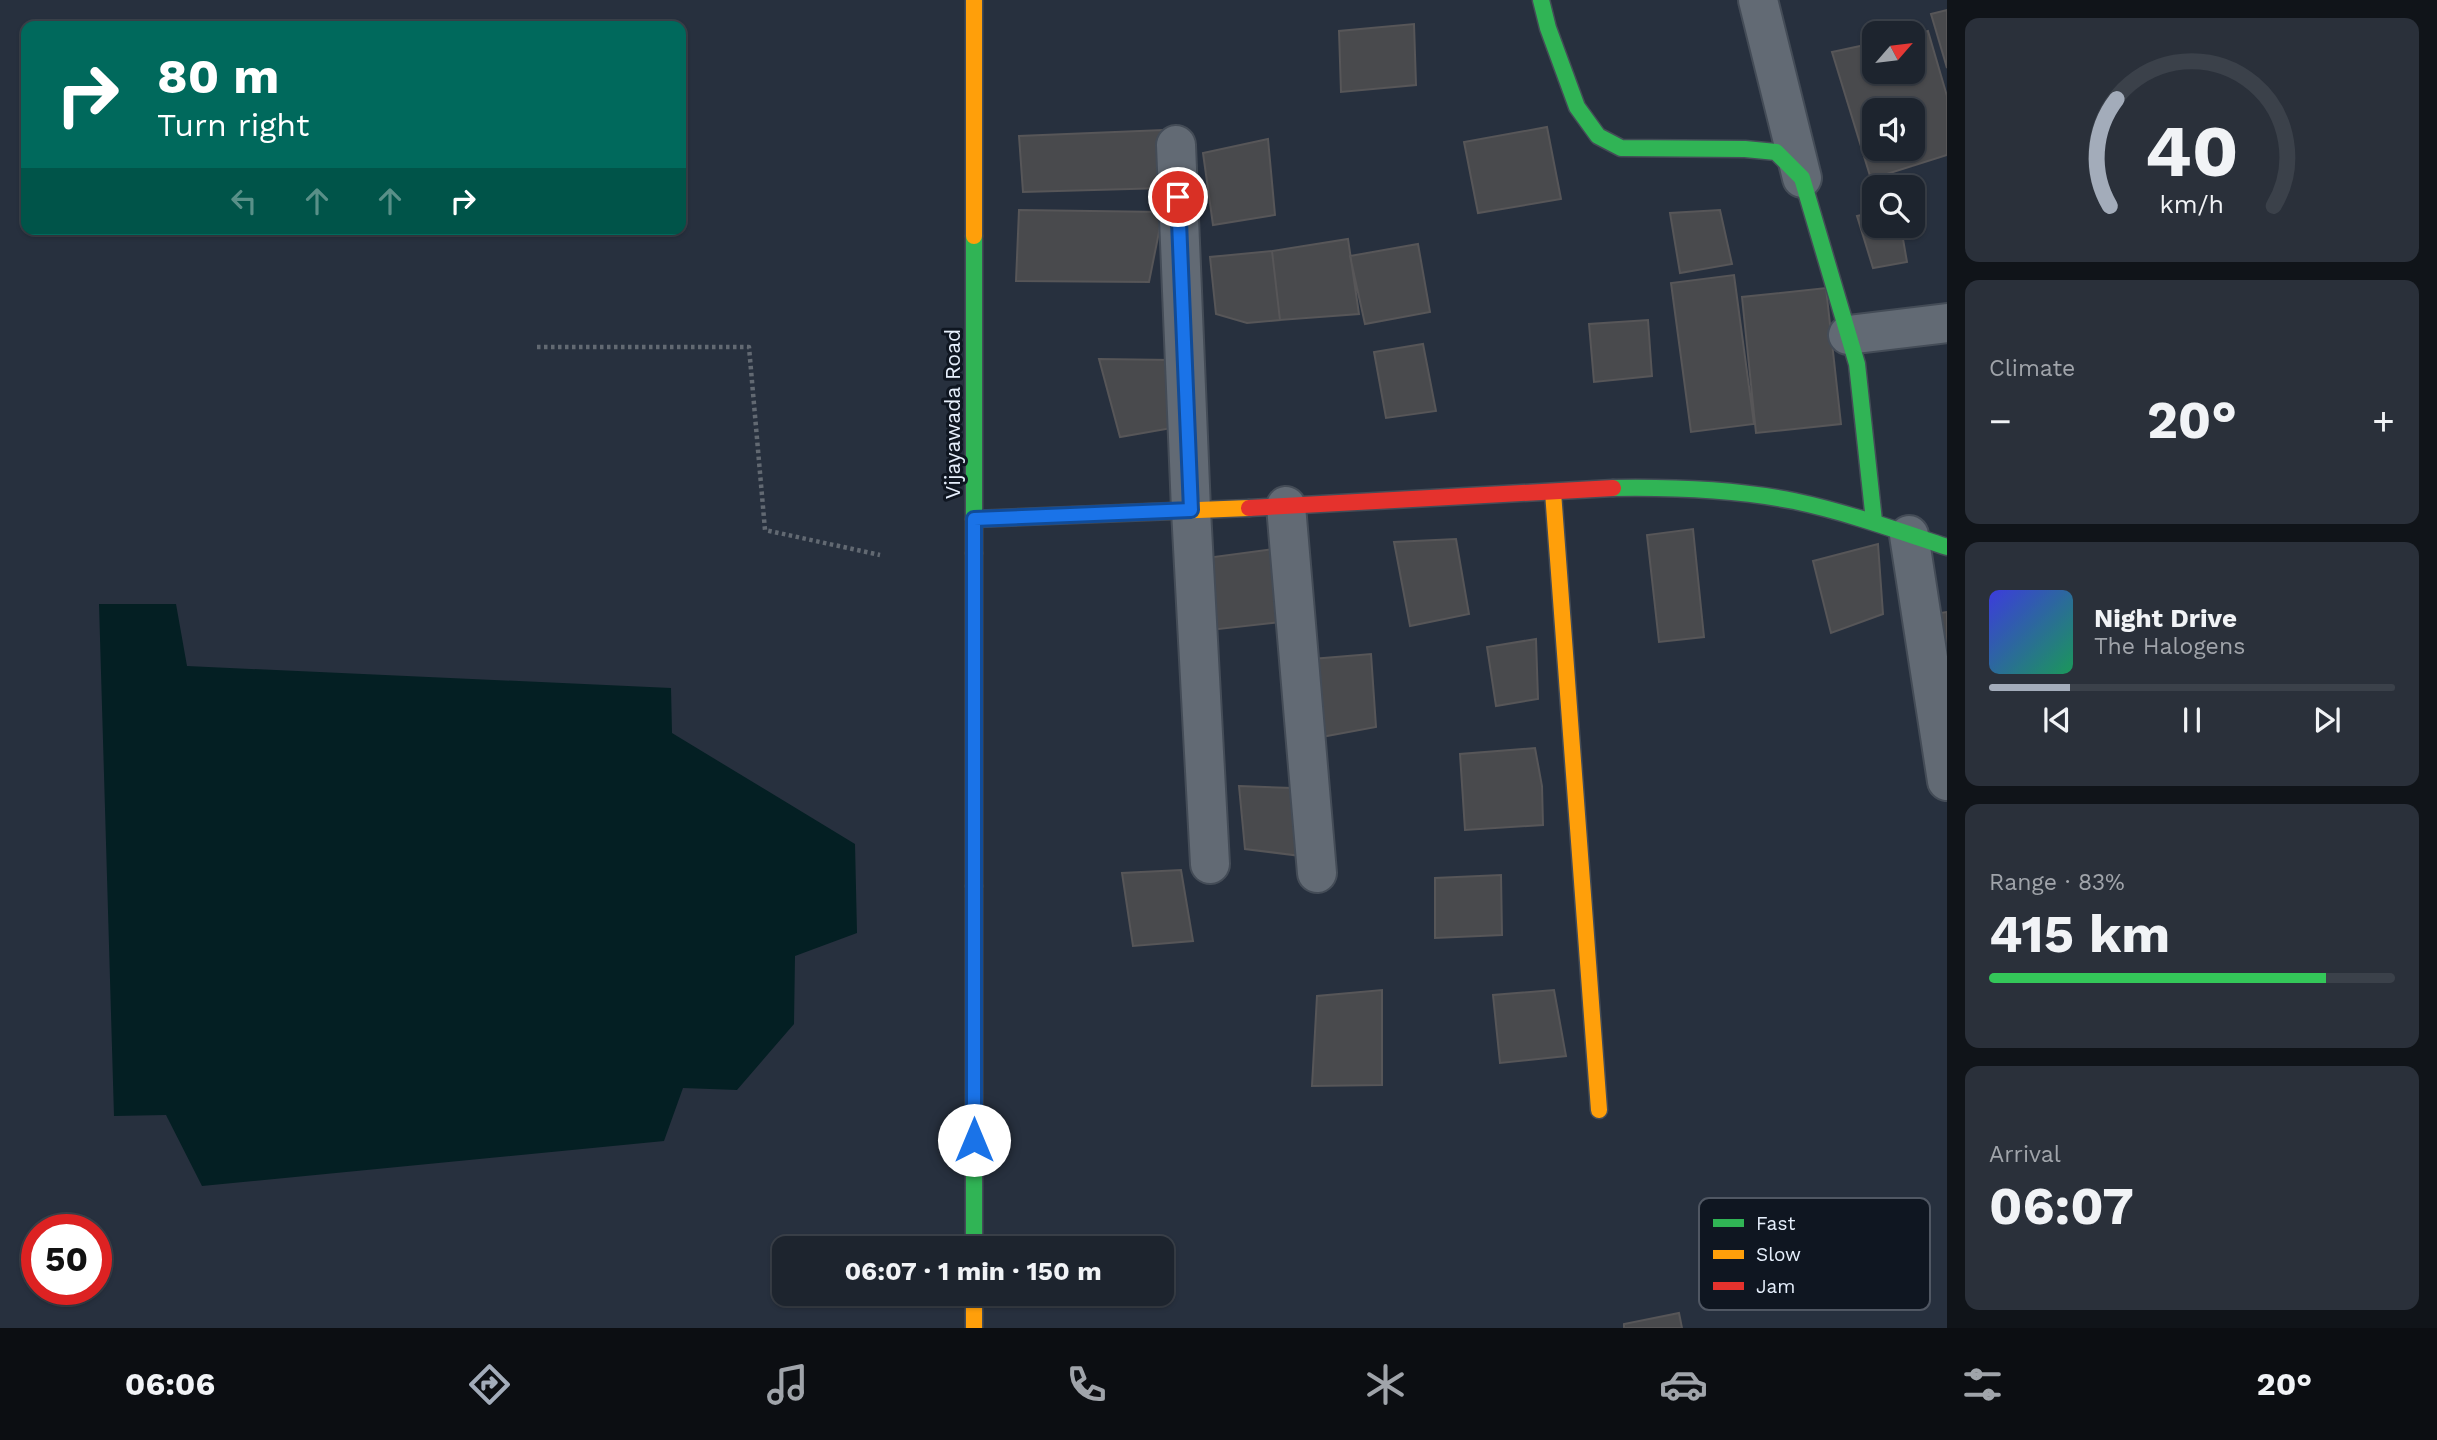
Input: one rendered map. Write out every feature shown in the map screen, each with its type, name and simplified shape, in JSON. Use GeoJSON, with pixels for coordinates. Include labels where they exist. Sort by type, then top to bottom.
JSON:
{"type":"FeatureCollection","features":[{"type":"Feature","properties":{"kind":"street","name":"Vijayawada Road"},"geometry":{"type":"LineString","coordinates":[[974,0],[974,1236]]}},
{"type":"Feature","properties":{"kind":"street"},"geometry":{"type":"LineString","coordinates":[[1541,0],[1548,28],[1577,107],[1598,136],[1621,148],[1745,149],[1776,152],[1802,178]]}},
{"type":"Feature","properties":{"kind":"street"},"geometry":{"type":"LineString","coordinates":[[1758,0],[1802,178],[1857,364],[1874,521]]}},
{"type":"Feature","properties":{"kind":"street"},"geometry":{"type":"LineString","coordinates":[[1176,145],[1191,510],[1210,864]]}},
{"type":"Feature","properties":{"kind":"street"},"geometry":{"type":"LineString","coordinates":[[1848,335],[1947,323]]}},
{"type":"Feature","properties":{"kind":"street"},"geometry":{"type":"LineString","coordinates":[[974,519],[1427,500],[1608,488],[1698,490],[1769,497],[1874,521],[1947,547]]}},
{"type":"Feature","properties":{"kind":"street"},"geometry":{"type":"LineString","coordinates":[[1553,492],[1599,1110]]}},
{"type":"Feature","properties":{"kind":"street"},"geometry":{"type":"LineString","coordinates":[[1286,506],[1317,873]]}},
{"type":"Feature","properties":{"kind":"street"},"geometry":{"type":"LineString","coordinates":[[1909,535],[1947,781]]}},
{"type":"Feature","properties":{"kind":"street"},"geometry":{"type":"LineString","coordinates":[[974,1306],[974,1328]]}},
{"type":"Feature","properties":{"kind":"path"},"geometry":{"type":"LineString","coordinates":[[537,347],[749,347],[765,530],[880,555]]}},
{"type":"Feature","properties":{"kind":"shaded area"},"geometry":{"type":"Polygon","coordinates":[[[99,604],[176,604],[187,666],[671,688],[672,733],[855,844],[857,933],[795,956],[794,1024],[737,1090],[683,1088],[664,1141],[202,1186],[166,1115],[114,1116],[99,604]]]}},
{"type":"Feature","properties":{"kind":"building"},"geometry":{"type":"Polygon","coordinates":[[[1947,10],[1947,68],[1931,14],[1947,10]]]}},
{"type":"Feature","properties":{"kind":"building"},"geometry":{"type":"Polygon","coordinates":[[[1414,24],[1416,85],[1341,92],[1339,31],[1414,24]]]}},
{"type":"Feature","properties":{"kind":"building"},"geometry":{"type":"Polygon","coordinates":[[[1928,31],[1947,96],[1947,155],[1884,175],[1870,175],[1865,161],[1925,161],[1925,98],[1862,98],[1862,150],[1832,52],[1862,46],[1862,84],[1925,84],[1925,32],[1928,31]]]}},
{"type":"Feature","properties":{"kind":"building"},"geometry":{"type":"Polygon","coordinates":[[[1547,127],[1561,199],[1478,213],[1464,142],[1547,127]]]}},
{"type":"Feature","properties":{"kind":"building"},"geometry":{"type":"Polygon","coordinates":[[[1163,130],[1165,188],[1023,192],[1019,136],[1163,130]]]}},
{"type":"Feature","properties":{"kind":"building"},"geometry":{"type":"Polygon","coordinates":[[[1268,139],[1275,215],[1213,225],[1203,153],[1268,139]]]}},
{"type":"Feature","properties":{"kind":"building"},"geometry":{"type":"Polygon","coordinates":[[[1019,210],[1163,212],[1149,282],[1016,281],[1019,210]]]}},
{"type":"Feature","properties":{"kind":"building"},"geometry":{"type":"Polygon","coordinates":[[[1720,210],[1732,264],[1680,273],[1670,213],[1720,210]]]}},
{"type":"Feature","properties":{"kind":"building"},"geometry":{"type":"Polygon","coordinates":[[[1862,215],[1862,232],[1857,216],[1862,215]]]}},
{"type":"Feature","properties":{"kind":"building"},"geometry":{"type":"Polygon","coordinates":[[[1864,238],[1902,238],[1907,262],[1873,268],[1864,238]]]}},
{"type":"Feature","properties":{"kind":"building"},"geometry":{"type":"Polygon","coordinates":[[[1348,239],[1359,314],[1280,320],[1272,251],[1348,239]]]}},
{"type":"Feature","properties":{"kind":"building"},"geometry":{"type":"Polygon","coordinates":[[[1418,244],[1430,312],[1365,324],[1350,256],[1418,244]]]}},
{"type":"Feature","properties":{"kind":"building"},"geometry":{"type":"Polygon","coordinates":[[[1272,251],[1280,320],[1247,323],[1216,314],[1210,257],[1272,251]]]}},
{"type":"Feature","properties":{"kind":"building"},"geometry":{"type":"Polygon","coordinates":[[[1734,275],[1754,424],[1691,432],[1671,283],[1734,275]]]}},
{"type":"Feature","properties":{"kind":"building"},"geometry":{"type":"Polygon","coordinates":[[[1826,288],[1841,424],[1756,433],[1742,297],[1826,288]]]}},
{"type":"Feature","properties":{"kind":"building"},"geometry":{"type":"Polygon","coordinates":[[[1648,320],[1652,376],[1594,382],[1589,324],[1648,320]]]}},
{"type":"Feature","properties":{"kind":"building"},"geometry":{"type":"Polygon","coordinates":[[[1423,344],[1436,411],[1386,418],[1374,352],[1423,344]]]}},
{"type":"Feature","properties":{"kind":"building"},"geometry":{"type":"Polygon","coordinates":[[[1099,359],[1171,360],[1172,428],[1120,437],[1099,359]]]}},
{"type":"Feature","properties":{"kind":"building"},"geometry":{"type":"Polygon","coordinates":[[[1693,529],[1704,637],[1659,642],[1647,535],[1693,529]]]}},
{"type":"Feature","properties":{"kind":"building"},"geometry":{"type":"Polygon","coordinates":[[[1456,539],[1469,614],[1410,626],[1394,542],[1456,539]]]}},
{"type":"Feature","properties":{"kind":"building"},"geometry":{"type":"Polygon","coordinates":[[[1878,544],[1883,614],[1831,633],[1813,561],[1878,544]]]}},
{"type":"Feature","properties":{"kind":"building"},"geometry":{"type":"Polygon","coordinates":[[[1273,549],[1280,622],[1210,630],[1206,558],[1273,549]]]}},
{"type":"Feature","properties":{"kind":"building"},"geometry":{"type":"Polygon","coordinates":[[[1947,612],[1947,654],[1940,613],[1947,612]]]}},
{"type":"Feature","properties":{"kind":"building"},"geometry":{"type":"Polygon","coordinates":[[[1536,639],[1538,699],[1496,706],[1487,647],[1536,639]]]}},
{"type":"Feature","properties":{"kind":"building"},"geometry":{"type":"Polygon","coordinates":[[[1371,654],[1376,727],[1316,738],[1312,659],[1371,654]]]}},
{"type":"Feature","properties":{"kind":"building"},"geometry":{"type":"Polygon","coordinates":[[[1535,748],[1542,786],[1543,825],[1465,830],[1460,754],[1535,748]]]}},
{"type":"Feature","properties":{"kind":"building"},"geometry":{"type":"Polygon","coordinates":[[[1239,786],[1292,788],[1301,856],[1245,849],[1239,786]]]}},
{"type":"Feature","properties":{"kind":"building"},"geometry":{"type":"Polygon","coordinates":[[[1181,870],[1193,941],[1133,946],[1122,873],[1181,870]]]}},
{"type":"Feature","properties":{"kind":"building"},"geometry":{"type":"Polygon","coordinates":[[[1501,875],[1502,935],[1435,938],[1435,878],[1501,875]]]}},
{"type":"Feature","properties":{"kind":"building"},"geometry":{"type":"Polygon","coordinates":[[[1382,990],[1382,1085],[1312,1086],[1317,996],[1382,990]]]}},
{"type":"Feature","properties":{"kind":"building"},"geometry":{"type":"Polygon","coordinates":[[[1554,990],[1566,1056],[1500,1063],[1493,995],[1554,990]]]}},
{"type":"Feature","properties":{"kind":"building"},"geometry":{"type":"Polygon","coordinates":[[[1679,1313],[1682,1328],[1624,1328],[1624,1324],[1679,1313]]]}},
{"type":"Feature","properties":{"kind":"traffic: fast"},"geometry":{"type":"LineString","coordinates":[[1541,0],[1548,28],[1577,107],[1598,136],[1621,148],[1745,149],[1776,152],[1802,178],[1857,364],[1874,521]]}},
{"type":"Feature","properties":{"kind":"traffic: fast"},"geometry":{"type":"LineString","coordinates":[[974,236],[974,553]]}},
{"type":"Feature","properties":{"kind":"traffic: fast"},"geometry":{"type":"LineString","coordinates":[[1613,488],[1703,490],[1794,501],[1833,510],[1947,547]]}},
{"type":"Feature","properties":{"kind":"traffic: fast"},"geometry":{"type":"LineString","coordinates":[[974,886],[974,1236]]}},
{"type":"Feature","properties":{"kind":"traffic: slow"},"geometry":{"type":"LineString","coordinates":[[974,0],[974,236]]}},
{"type":"Feature","properties":{"kind":"traffic: slow"},"geometry":{"type":"LineString","coordinates":[[1553,492],[1599,1110]]}},
{"type":"Feature","properties":{"kind":"traffic: slow"},"geometry":{"type":"LineString","coordinates":[[974,519],[1249,508]]}},
{"type":"Feature","properties":{"kind":"traffic: slow"},"geometry":{"type":"LineString","coordinates":[[974,1306],[974,1328]]}},
{"type":"Feature","properties":{"kind":"traffic: jam"},"geometry":{"type":"LineString","coordinates":[[1249,508],[1613,488]]}},
{"type":"Feature","properties":{"kind":"traffic: jam"},"geometry":{"type":"LineString","coordinates":[[974,553],[974,886]]}},
{"type":"Feature","properties":{"kind":"route"},"geometry":{"type":"LineString","coordinates":[[974,1140],[974,519],[1191,510],[1178,197]]}}]}
